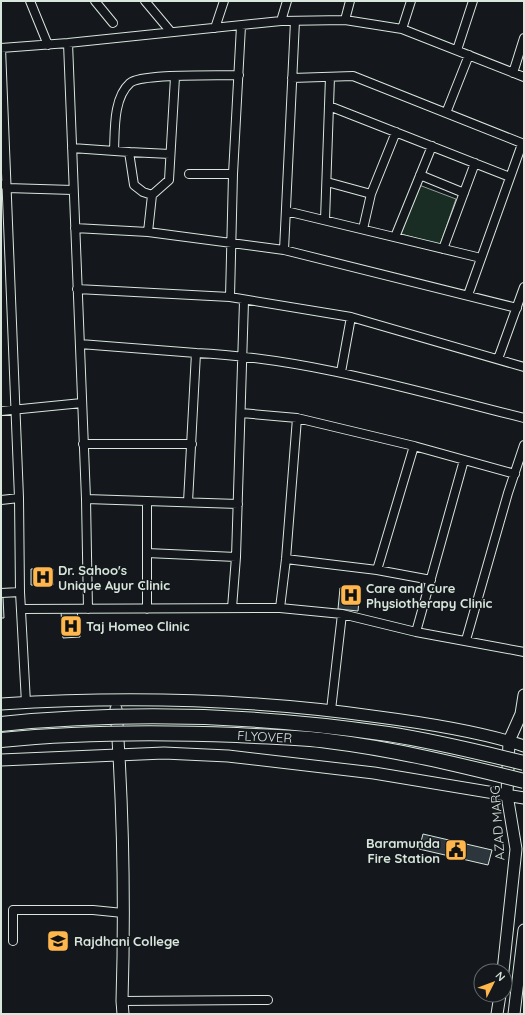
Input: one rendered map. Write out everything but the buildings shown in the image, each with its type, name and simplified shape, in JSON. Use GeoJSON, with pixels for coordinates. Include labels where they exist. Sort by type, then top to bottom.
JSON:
{"type":"FeatureCollection","features":[{"type":"Feature","properties":{"kind":"highway","name":"FLYOVER"},"geometry":{"type":"LineString","coordinates":[[1,724],[141,717],[266,721],[389,734],[524,763]]}},
{"type":"Feature","properties":{"kind":"highway","name":"FLYOVER"},"geometry":{"type":"LineString","coordinates":[[1,740],[80,733],[136,732],[327,741],[465,766],[524,781]]}},
{"type":"Feature","properties":{"kind":"street"},"geometry":{"type":"LineString","coordinates":[[30,1],[48,45]]}},
{"type":"Feature","properties":{"kind":"street"},"geometry":{"type":"LineString","coordinates":[[95,1],[113,23]]}},
{"type":"Feature","properties":{"kind":"street"},"geometry":{"type":"LineString","coordinates":[[145,1],[171,32]]}},
{"type":"Feature","properties":{"kind":"street"},"geometry":{"type":"LineString","coordinates":[[215,28],[224,1]]}},
{"type":"Feature","properties":{"kind":"street"},"geometry":{"type":"LineString","coordinates":[[281,21],[288,1]]}},
{"type":"Feature","properties":{"kind":"street"},"geometry":{"type":"LineString","coordinates":[[345,20],[350,1]]}},
{"type":"Feature","properties":{"kind":"street"},"geometry":{"type":"LineString","coordinates":[[402,29],[411,1]]}},
{"type":"Feature","properties":{"kind":"street"},"geometry":{"type":"LineString","coordinates":[[457,50],[473,1]]}},
{"type":"Feature","properties":{"kind":"street"},"geometry":{"type":"LineString","coordinates":[[26,703],[20,592],[19,498],[2,48],[48,45],[281,21],[345,20],[402,29],[524,77]]}},
{"type":"Feature","properties":{"kind":"street"},"geometry":{"type":"LineString","coordinates":[[284,250],[295,21]]}},
{"type":"Feature","properties":{"kind":"street"},"geometry":{"type":"LineString","coordinates":[[230,297],[233,174],[241,26]]}},
{"type":"Feature","properties":{"kind":"street"},"geometry":{"type":"LineString","coordinates":[[513,73],[524,38]]}},
{"type":"Feature","properties":{"kind":"street"},"geometry":{"type":"LineString","coordinates":[[68,43],[86,499],[88,609]]}},
{"type":"Feature","properties":{"kind":"street"},"geometry":{"type":"LineString","coordinates":[[446,113],[469,55]]}},
{"type":"Feature","properties":{"kind":"street"},"geometry":{"type":"LineString","coordinates":[[114,151],[115,124],[120,101],[125,88],[136,79],[158,76],[175,77],[239,75]]}},
{"type":"Feature","properties":{"kind":"street"},"geometry":{"type":"LineString","coordinates":[[292,78],[353,76],[523,144],[468,295]]}},
{"type":"Feature","properties":{"kind":"street"},"geometry":{"type":"LineString","coordinates":[[148,232],[152,195],[169,180],[175,77]]}},
{"type":"Feature","properties":{"kind":"street"},"geometry":{"type":"LineString","coordinates":[[325,220],[330,77]]}},
{"type":"Feature","properties":{"kind":"street"},"geometry":{"type":"LineString","coordinates":[[329,106],[510,177]]}},
{"type":"Feature","properties":{"kind":"street"},"geometry":{"type":"LineString","coordinates":[[364,229],[372,194],[396,132]]}},
{"type":"Feature","properties":{"kind":"street"},"geometry":{"type":"LineString","coordinates":[[395,237],[432,146]]}},
{"type":"Feature","properties":{"kind":"street"},"geometry":{"type":"LineString","coordinates":[[72,148],[170,154]]}},
{"type":"Feature","properties":{"kind":"street"},"geometry":{"type":"LineString","coordinates":[[129,152],[134,185],[143,192],[152,195]]}},
{"type":"Feature","properties":{"kind":"street"},"geometry":{"type":"LineString","coordinates":[[443,249],[475,163]]}},
{"type":"Feature","properties":{"kind":"street"},"geometry":{"type":"LineString","coordinates":[[189,174],[233,174]]}},
{"type":"Feature","properties":{"kind":"street"},"geometry":{"type":"LineString","coordinates":[[420,175],[464,193]]}},
{"type":"Feature","properties":{"kind":"street"},"geometry":{"type":"LineString","coordinates":[[1,181],[7,188],[74,190]]}},
{"type":"Feature","properties":{"kind":"street"},"geometry":{"type":"LineString","coordinates":[[326,182],[372,194]]}},
{"type":"Feature","properties":{"kind":"street"},"geometry":{"type":"LineString","coordinates":[[286,211],[481,258]]}},
{"type":"Feature","properties":{"kind":"street"},"geometry":{"type":"LineString","coordinates":[[75,228],[148,232],[284,250],[517,308]]}},
{"type":"Feature","properties":{"kind":"street"},"geometry":{"type":"LineString","coordinates":[[498,359],[524,287]]}},
{"type":"Feature","properties":{"kind":"street"},"geometry":{"type":"LineString","coordinates":[[77,289],[230,297],[244,301],[351,317],[524,367]]}},
{"type":"Feature","properties":{"kind":"street"},"geometry":{"type":"LineString","coordinates":[[232,608],[236,557],[244,301]]}},
{"type":"Feature","properties":{"kind":"street"},"geometry":{"type":"LineString","coordinates":[[340,372],[351,317]]}},
{"type":"Feature","properties":{"kind":"street"},"geometry":{"type":"LineString","coordinates":[[80,344],[242,357],[340,372],[524,418]]}},
{"type":"Feature","properties":{"kind":"street"},"geometry":{"type":"LineString","coordinates":[[188,502],[196,353]]}},
{"type":"Feature","properties":{"kind":"street"},"geometry":{"type":"LineString","coordinates":[[1,411],[82,403]]}},
{"type":"Feature","properties":{"kind":"street"},"geometry":{"type":"LineString","coordinates":[[241,413],[297,418],[414,446],[515,474]]}},
{"type":"Feature","properties":{"kind":"street"},"geometry":{"type":"LineString","coordinates":[[280,608],[286,559],[297,418]]}},
{"type":"Feature","properties":{"kind":"street"},"geometry":{"type":"LineString","coordinates":[[83,444],[192,444]]}},
{"type":"Feature","properties":{"kind":"street"},"geometry":{"type":"LineString","coordinates":[[377,570],[414,446]]}},
{"type":"Feature","properties":{"kind":"street"},"geometry":{"type":"LineString","coordinates":[[466,640],[524,446]]}},
{"type":"Feature","properties":{"kind":"street"},"geometry":{"type":"LineString","coordinates":[[416,632],[464,460]]}},
{"type":"Feature","properties":{"kind":"street"},"geometry":{"type":"LineString","coordinates":[[1,500],[19,498]]}},
{"type":"Feature","properties":{"kind":"street"},"geometry":{"type":"LineString","coordinates":[[86,499],[238,504]]}},
{"type":"Feature","properties":{"kind":"street"},"geometry":{"type":"LineString","coordinates":[[147,501],[147,608]]}},
{"type":"Feature","properties":{"kind":"street"},"geometry":{"type":"LineString","coordinates":[[147,552],[236,557]]}},
{"type":"Feature","properties":{"kind":"street"},"geometry":{"type":"LineString","coordinates":[[286,559],[377,570],[431,580]]}},
{"type":"Feature","properties":{"kind":"street"},"geometry":{"type":"LineString","coordinates":[[1,593],[20,592]]}},
{"type":"Feature","properties":{"kind":"street"},"geometry":{"type":"LineString","coordinates":[[21,609],[280,608],[342,614],[416,632],[466,640],[524,652]]}},
{"type":"Feature","properties":{"kind":"street"},"geometry":{"type":"LineString","coordinates":[[331,710],[342,614]]}},
{"type":"Feature","properties":{"kind":"street"},"geometry":{"type":"LineString","coordinates":[[524,695],[521,714],[524,728]]}},
{"type":"Feature","properties":{"kind":"street"},"geometry":{"type":"LineString","coordinates":[[1,704],[199,700],[331,710],[418,722],[509,741],[524,746]]}},
{"type":"Feature","properties":{"kind":"street"},"geometry":{"type":"LineString","coordinates":[[115,701],[119,754],[123,912],[123,1014]]}},
{"type":"Feature","properties":{"kind":"street","name":"AZAD MARG"},"geometry":{"type":"LineString","coordinates":[[504,963],[516,849],[512,816],[507,795],[509,741],[521,714]]}},
{"type":"Feature","properties":{"kind":"street"},"geometry":{"type":"LineString","coordinates":[[1,760],[164,753],[228,756],[374,773],[524,798]]}},
{"type":"Feature","properties":{"kind":"street"},"geometry":{"type":"LineString","coordinates":[[13,941],[13,910],[93,910],[123,912]]}},
{"type":"Feature","properties":{"kind":"street"},"geometry":{"type":"LineString","coordinates":[[514,1014],[524,930]]}},
{"type":"Feature","properties":{"kind":"street"},"geometry":{"type":"LineString","coordinates":[[122,1001],[268,1000]]}},
{"type":"Feature","properties":{"kind":"street"},"geometry":{"type":"LineString","coordinates":[[497,1014],[499,1003]]}},
{"type":"Feature","properties":{"kind":"green space"},"geometry":{"type":"Polygon","coordinates":[[[419,185],[456,199],[440,245],[401,234],[419,185]]]}},
{"type":"Feature","properties":{"kind":"place","name":"Dr. Sahoo's Unique Ayur Clinic"},"geometry":{"type":"Point","coordinates":[43,577]}},
{"type":"Feature","properties":{"kind":"place","name":"Care and Cure Physiotherapy Clinic"},"geometry":{"type":"Point","coordinates":[351,595]}},
{"type":"Feature","properties":{"kind":"place","name":"Taj Homeo Clinic"},"geometry":{"type":"Point","coordinates":[71,626]}},
{"type":"Feature","properties":{"kind":"place","name":"Baramunda Fire Station"},"geometry":{"type":"Point","coordinates":[456,850]}},
{"type":"Feature","properties":{"kind":"place","name":"Rajdhani College"},"geometry":{"type":"Point","coordinates":[58,941]}}]}
